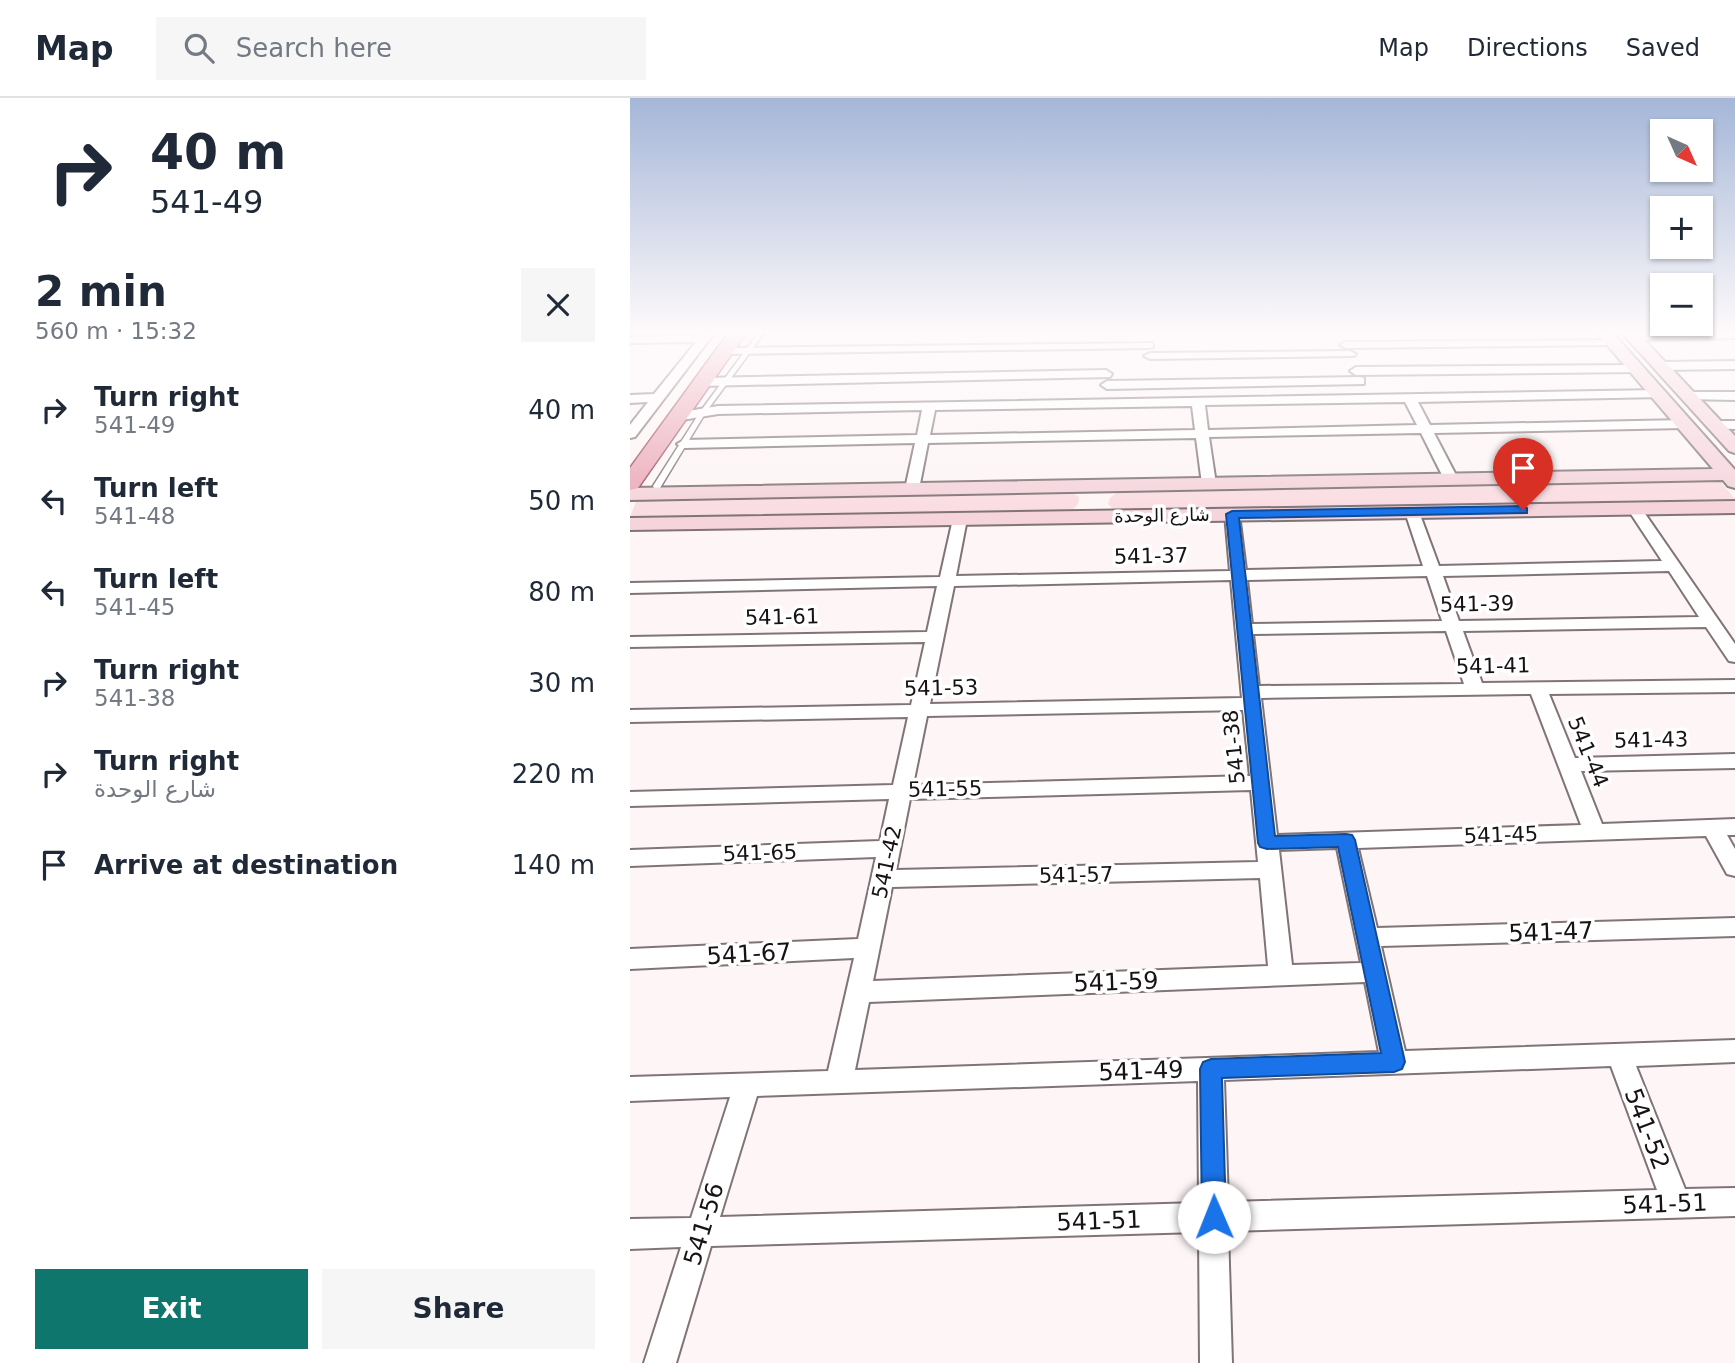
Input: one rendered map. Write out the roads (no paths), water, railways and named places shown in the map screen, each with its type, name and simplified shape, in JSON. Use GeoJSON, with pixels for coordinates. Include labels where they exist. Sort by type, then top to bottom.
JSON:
{"type":"FeatureCollection","features":[{"type":"Feature","properties":{"kind":"main road"},"geometry":{"type":"LineString","coordinates":[[630,460],[660,412],[679,391]]}},
{"type":"Feature","properties":{"kind":"main road"},"geometry":{"type":"LineString","coordinates":[[630,484],[660,412],[689,391]]}},
{"type":"Feature","properties":{"kind":"street"},"geometry":{"type":"LineString","coordinates":[[630,434],[660,412],[673,391]]}},
{"type":"Feature","properties":{"kind":"street"},"geometry":{"type":"LineString","coordinates":[[630,399],[660,412],[703,412],[828,391]]}},
{"type":"Feature","properties":{"kind":"street"},"geometry":{"type":"LineString","coordinates":[[916,391],[929,407]]}},
{"type":"Feature","properties":{"kind":"street"},"geometry":{"type":"LineString","coordinates":[[1107,391],[1107,404]]}},
{"type":"Feature","properties":{"kind":"street"},"geometry":{"type":"LineString","coordinates":[[1364,391],[1367,399]]}},
{"type":"Feature","properties":{"kind":"street"},"geometry":{"type":"LineString","coordinates":[[1656,391],[1732,478]]}},
{"type":"Feature","properties":{"kind":"street"},"geometry":{"type":"LineString","coordinates":[[1684,391],[1735,447]]}},
{"type":"Feature","properties":{"kind":"street"},"geometry":{"type":"LineString","coordinates":[[929,407],[1659,394]]}},
{"type":"Feature","properties":{"kind":"street"},"geometry":{"type":"LineString","coordinates":[[1688,396],[1735,396]]}},
{"type":"Feature","properties":{"kind":"street"},"geometry":{"type":"LineString","coordinates":[[1410,399],[1451,479]]}},
{"type":"Feature","properties":{"kind":"street"},"geometry":{"type":"LineString","coordinates":[[1198,402],[1209,484]]}},
{"type":"Feature","properties":{"kind":"street"},"geometry":{"type":"LineString","coordinates":[[912,489],[929,407]]}},
{"type":"Feature","properties":{"kind":"street"},"geometry":{"type":"LineString","coordinates":[[684,444],[1685,424]]}},
{"type":"Feature","properties":{"kind":"street"},"geometry":{"type":"LineString","coordinates":[[1714,425],[1735,425]]}},
{"type":"Feature","properties":{"kind":"street","name":"شارع الوحدة"},"geometry":{"type":"LineString","coordinates":[[630,494],[1451,479],[1732,478]]}},
{"type":"Feature","properties":{"kind":"street"},"geometry":{"type":"LineString","coordinates":[[1096,516],[1098,485]]}},
{"type":"Feature","properties":{"kind":"street","name":"شارع الوحدة"},"geometry":{"type":"LineString","coordinates":[[630,524],[1735,507]]}},
{"type":"Feature","properties":{"kind":"street"},"geometry":{"type":"LineString","coordinates":[[1634,508],[1735,657]]}},
{"type":"Feature","properties":{"kind":"street"},"geometry":{"type":"LineString","coordinates":[[1412,512],[1475,689]]}},
{"type":"Feature","properties":{"kind":"street","name":"541-38"},"geometry":{"type":"LineString","coordinates":[[1232,514],[1281,975]]}},
{"type":"Feature","properties":{"kind":"street","name":"541-42"},"geometry":{"type":"LineString","coordinates":[[839,1082],[960,519]]}},
{"type":"Feature","properties":{"kind":"street","name":"541-37"},"geometry":{"type":"LineString","coordinates":[[630,588],[1673,566]]}},
{"type":"Feature","properties":{"kind":"street","name":"541-39"},"geometry":{"type":"LineString","coordinates":[[1244,629],[1453,628],[1711,622]]}},
{"type":"Feature","properties":{"kind":"street","name":"541-61"},"geometry":{"type":"LineString","coordinates":[[630,642],[935,638]]}},
{"type":"Feature","properties":{"kind":"street","name":"541-41"},"geometry":{"type":"LineString","coordinates":[[1252,698],[1475,689],[1735,686]]}},
{"type":"Feature","properties":{"kind":"street","name":"541-44"},"geometry":{"type":"LineString","coordinates":[[1538,689],[1595,832]]}},
{"type":"Feature","properties":{"kind":"street","name":"541-53"},"geometry":{"type":"LineString","coordinates":[[630,716],[919,711],[1252,698]]}},
{"type":"Feature","properties":{"kind":"street","name":"541-43"},"geometry":{"type":"LineString","coordinates":[[1568,765],[1735,761]]}},
{"type":"Feature","properties":{"kind":"street","name":"541-55"},"geometry":{"type":"LineString","coordinates":[[630,799],[1260,783]]}},
{"type":"Feature","properties":{"kind":"street","name":"541-45"},"geometry":{"type":"LineString","coordinates":[[1267,843],[1735,827]]}},
{"type":"Feature","properties":{"kind":"street"},"geometry":{"type":"LineString","coordinates":[[1712,828],[1735,868]]}},
{"type":"Feature","properties":{"kind":"street"},"geometry":{"type":"LineString","coordinates":[[1346,840],[1394,1062]]}},
{"type":"Feature","properties":{"kind":"street","name":"541-65"},"geometry":{"type":"LineString","coordinates":[[630,858],[889,849]]}},
{"type":"Feature","properties":{"kind":"street","name":"541-57"},"geometry":{"type":"LineString","coordinates":[[883,879],[1269,870]]}},
{"type":"Feature","properties":{"kind":"street","name":"541-47"},"geometry":{"type":"LineString","coordinates":[[1367,936],[1735,927]]}},
{"type":"Feature","properties":{"kind":"street","name":"541-67"},"geometry":{"type":"LineString","coordinates":[[630,959],[868,948]]}},
{"type":"Feature","properties":{"kind":"street","name":"541-59"},"geometry":{"type":"LineString","coordinates":[[859,992],[1374,972]]}},
{"type":"Feature","properties":{"kind":"street","name":"541-49"},"geometry":{"type":"LineString","coordinates":[[630,1089],[1735,1051]]}},
{"type":"Feature","properties":{"kind":"street","name":"541-52"},"geometry":{"type":"LineString","coordinates":[[1619,1054],[1676,1203]]}},
{"type":"Feature","properties":{"kind":"street"},"geometry":{"type":"LineString","coordinates":[[1211,1069],[1216,1363]]}},
{"type":"Feature","properties":{"kind":"street","name":"541-56"},"geometry":{"type":"LineString","coordinates":[[660,1363],[747,1085]]}},
{"type":"Feature","properties":{"kind":"street","name":"541-51"},"geometry":{"type":"LineString","coordinates":[[630,1234],[1735,1202]]}},
{"type":"Feature","properties":{"kind":"lane"},"geometry":{"type":"LineString","coordinates":[[657,486],[719,391]]}}]}
